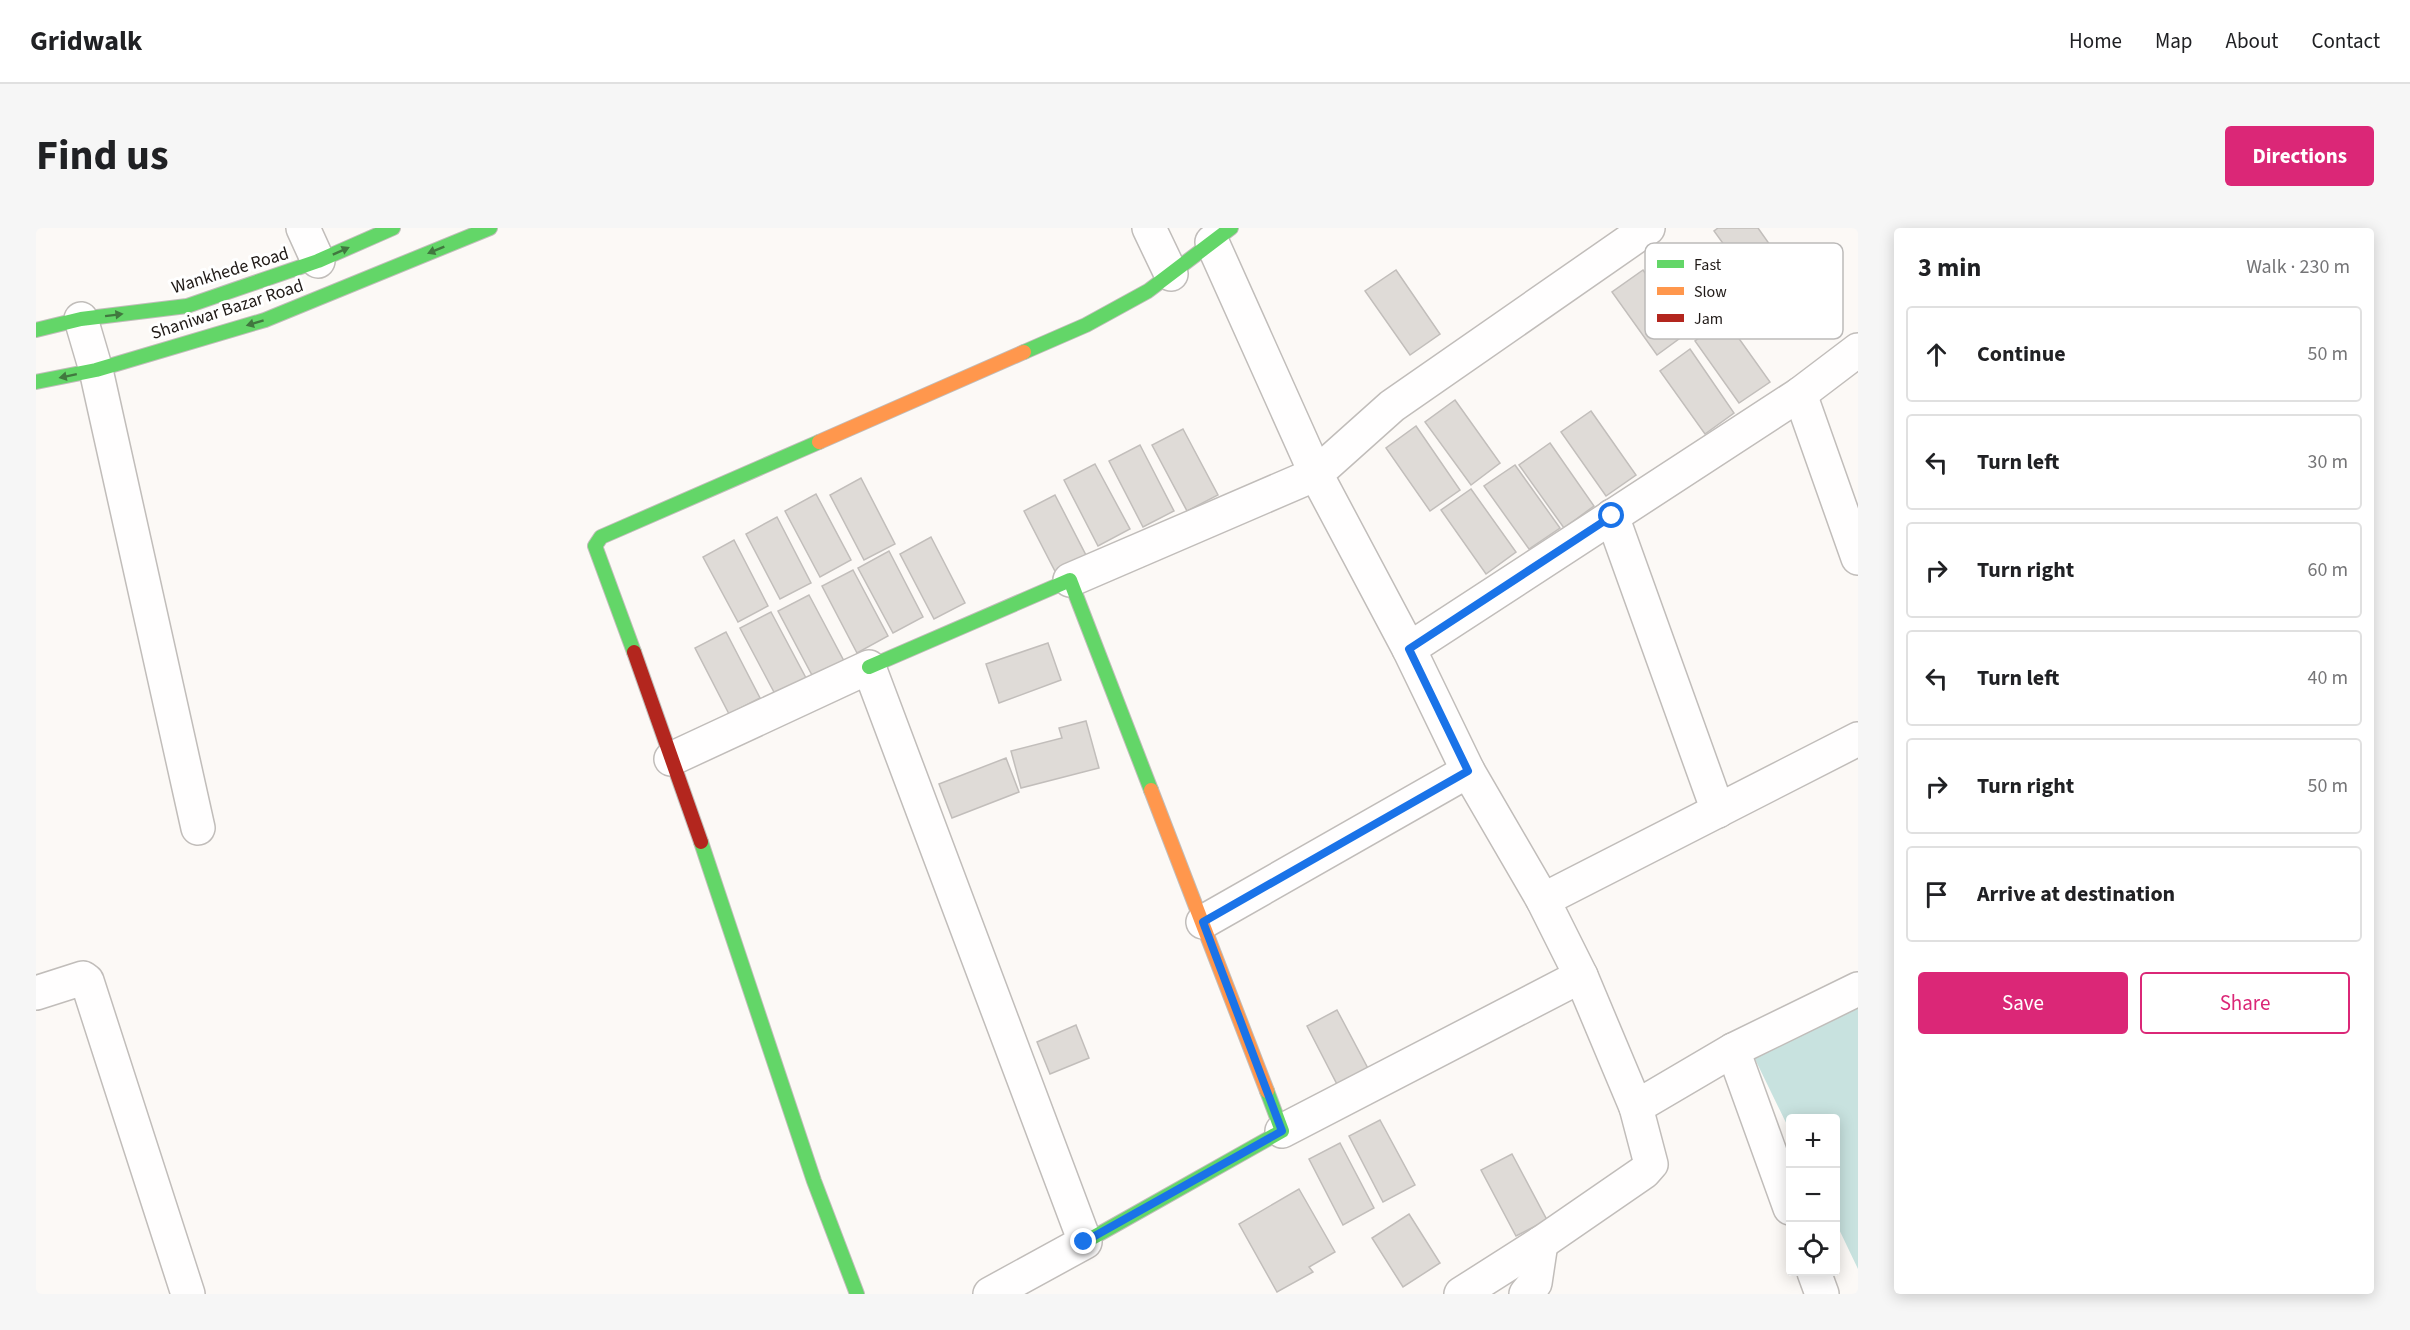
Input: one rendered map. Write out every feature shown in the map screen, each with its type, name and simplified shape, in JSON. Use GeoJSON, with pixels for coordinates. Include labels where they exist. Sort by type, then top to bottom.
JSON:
{"type":"FeatureCollection","features":[{"type":"Feature","properties":{"kind":"street"},"geometry":{"type":"LineString","coordinates":[[303,228],[318,261]]}},
{"type":"Feature","properties":{"kind":"street","name":"Wankhede Road"},"geometry":{"type":"LineString","coordinates":[[36,330],[81,319],[187,306],[318,261],[393,228]]}},
{"type":"Feature","properties":{"kind":"street","name":"Shaniwar Bazar Road"},"geometry":{"type":"LineString","coordinates":[[36,382],[96,370],[265,320],[490,228]]}},
{"type":"Feature","properties":{"kind":"street"},"geometry":{"type":"LineString","coordinates":[[1149,228],[1171,274]]}},
{"type":"Feature","properties":{"kind":"street"},"geometry":{"type":"LineString","coordinates":[[671,759],[869,667],[1316,474],[1392,406],[1647,228]]}},
{"type":"Feature","properties":{"kind":"street"},"geometry":{"type":"LineString","coordinates":[[857,1294],[814,1181],[681,782],[595,546],[601,537],[1086,325],[1148,291],[1222,235],[1316,474],[1409,649],[1468,771],[1543,900],[1581,975],[1636,1107],[1651,1164],[1644,1172],[1542,1243],[1461,1294]]}},
{"type":"Feature","properties":{"kind":"street"},"geometry":{"type":"LineString","coordinates":[[81,319],[96,370],[198,828]]}},
{"type":"Feature","properties":{"kind":"street"},"geometry":{"type":"LineString","coordinates":[[1409,649],[1800,393],[1858,350]]}},
{"type":"Feature","properties":{"kind":"street"},"geometry":{"type":"LineString","coordinates":[[1800,393],[1858,558]]}},
{"type":"Feature","properties":{"kind":"street"},"geometry":{"type":"LineString","coordinates":[[1612,516],[1718,811]]}},
{"type":"Feature","properties":{"kind":"street"},"geometry":{"type":"LineString","coordinates":[[1070,580],[1282,1131]]}},
{"type":"Feature","properties":{"kind":"street"},"geometry":{"type":"LineString","coordinates":[[869,667],[1084,1242]]}},
{"type":"Feature","properties":{"kind":"street"},"geometry":{"type":"LineString","coordinates":[[1543,900],[1858,739]]}},
{"type":"Feature","properties":{"kind":"street"},"geometry":{"type":"LineString","coordinates":[[1203,922],[1468,771]]}},
{"type":"Feature","properties":{"kind":"street"},"geometry":{"type":"LineString","coordinates":[[990,1294],[1282,1131],[1581,975]]}},
{"type":"Feature","properties":{"kind":"street"},"geometry":{"type":"LineString","coordinates":[[36,993],[83,978],[87,981],[188,1294]]}},
{"type":"Feature","properties":{"kind":"street"},"geometry":{"type":"LineString","coordinates":[[1636,1107],[1733,1050],[1858,989]]}},
{"type":"Feature","properties":{"kind":"street"},"geometry":{"type":"LineString","coordinates":[[1733,1050],[1786,1194]]}},
{"type":"Feature","properties":{"kind":"street"},"geometry":{"type":"LineString","coordinates":[[1526,1294],[1534,1283],[1542,1243]]}},
{"type":"Feature","properties":{"kind":"street"},"geometry":{"type":"LineString","coordinates":[[1815,1276],[1822,1294]]}},
{"type":"Feature","properties":{"kind":"water"},"geometry":{"type":"Polygon","coordinates":[[[1858,1004],[1858,1269],[1840,1231],[1840,1114],[1786,1114],[1786,1123],[1753,1055],[1858,1004]]]}},
{"type":"Feature","properties":{"kind":"building"},"geometry":{"type":"Polygon","coordinates":[[[1718,228],[1758,228],[1769,243],[1723,243],[1714,231],[1718,228]]]}},
{"type":"Feature","properties":{"kind":"building"},"geometry":{"type":"Polygon","coordinates":[[[1396,270],[1440,334],[1410,355],[1365,291],[1396,270]]]}},
{"type":"Feature","properties":{"kind":"building"},"geometry":{"type":"Polygon","coordinates":[[[1643,270],[1645,273],[1645,338],[1612,292],[1643,270]]]}},
{"type":"Feature","properties":{"kind":"building"},"geometry":{"type":"Polygon","coordinates":[[[1646,339],[1679,339],[1657,355],[1646,339]]]}},
{"type":"Feature","properties":{"kind":"building"},"geometry":{"type":"Polygon","coordinates":[[[1698,339],[1739,339],[1770,382],[1739,403],[1695,341],[1698,339]]]}},
{"type":"Feature","properties":{"kind":"building"},"geometry":{"type":"Polygon","coordinates":[[[1690,349],[1734,413],[1705,434],[1660,371],[1690,349]]]}},
{"type":"Feature","properties":{"kind":"building"},"geometry":{"type":"Polygon","coordinates":[[[1455,400],[1500,463],[1471,485],[1425,422],[1455,400]]]}},
{"type":"Feature","properties":{"kind":"building"},"geometry":{"type":"Polygon","coordinates":[[[1591,411],[1636,475],[1606,496],[1561,432],[1591,411]]]}},
{"type":"Feature","properties":{"kind":"building"},"geometry":{"type":"Polygon","coordinates":[[[1416,426],[1460,490],[1430,511],[1386,448],[1416,426]]]}},
{"type":"Feature","properties":{"kind":"building"},"geometry":{"type":"Polygon","coordinates":[[[1183,429],[1218,495],[1187,511],[1152,445],[1183,429]]]}},
{"type":"Feature","properties":{"kind":"building"},"geometry":{"type":"Polygon","coordinates":[[[1550,443],[1594,506],[1564,528],[1519,465],[1550,443]]]}},
{"type":"Feature","properties":{"kind":"building"},"geometry":{"type":"Polygon","coordinates":[[[1140,445],[1174,511],[1143,527],[1109,461],[1140,445]]]}},
{"type":"Feature","properties":{"kind":"building"},"geometry":{"type":"Polygon","coordinates":[[[1095,464],[1130,529],[1098,546],[1064,480],[1095,464]]]}},
{"type":"Feature","properties":{"kind":"building"},"geometry":{"type":"Polygon","coordinates":[[[1515,465],[1560,528],[1529,549],[1484,486],[1515,465]]]}},
{"type":"Feature","properties":{"kind":"building"},"geometry":{"type":"Polygon","coordinates":[[[861,478],[895,544],[864,560],[830,495],[861,478]]]}},
{"type":"Feature","properties":{"kind":"building"},"geometry":{"type":"Polygon","coordinates":[[[1471,489],[1516,552],[1486,574],[1441,510],[1471,489]]]}},
{"type":"Feature","properties":{"kind":"building"},"geometry":{"type":"Polygon","coordinates":[[[816,494],[851,560],[820,577],[785,511],[816,494]]]}},
{"type":"Feature","properties":{"kind":"building"},"geometry":{"type":"Polygon","coordinates":[[[1055,495],[1089,561],[1058,577],[1024,511],[1055,495]]]}},
{"type":"Feature","properties":{"kind":"building"},"geometry":{"type":"Polygon","coordinates":[[[777,517],[811,583],[780,599],[746,534],[777,517]]]}},
{"type":"Feature","properties":{"kind":"building"},"geometry":{"type":"Polygon","coordinates":[[[931,537],[965,603],[934,619],[900,554],[931,537]]]}},
{"type":"Feature","properties":{"kind":"building"},"geometry":{"type":"Polygon","coordinates":[[[734,540],[768,606],[738,622],[703,557],[734,540]]]}},
{"type":"Feature","properties":{"kind":"building"},"geometry":{"type":"Polygon","coordinates":[[[889,551],[923,617],[893,633],[858,568],[889,551]]]}},
{"type":"Feature","properties":{"kind":"building"},"geometry":{"type":"Polygon","coordinates":[[[853,570],[888,636],[857,653],[822,586],[853,570]]]}},
{"type":"Feature","properties":{"kind":"building"},"geometry":{"type":"Polygon","coordinates":[[[809,595],[844,661],[813,677],[778,611],[809,595]]]}},
{"type":"Feature","properties":{"kind":"building"},"geometry":{"type":"Polygon","coordinates":[[[771,612],[806,678],[775,694],[740,628],[771,612]]]}},
{"type":"Feature","properties":{"kind":"building"},"geometry":{"type":"Polygon","coordinates":[[[726,632],[760,698],[729,714],[695,648],[726,632]]]}},
{"type":"Feature","properties":{"kind":"building"},"geometry":{"type":"Polygon","coordinates":[[[1048,643],[1061,680],[999,703],[986,664],[1048,643]]]}},
{"type":"Feature","properties":{"kind":"building"},"geometry":{"type":"Polygon","coordinates":[[[1086,721],[1099,768],[1021,788],[1011,751],[1062,738],[1059,728],[1086,721]]]}},
{"type":"Feature","properties":{"kind":"building"},"geometry":{"type":"Polygon","coordinates":[[[1006,758],[1019,792],[952,818],[939,784],[1006,758]]]}},
{"type":"Feature","properties":{"kind":"building"},"geometry":{"type":"Polygon","coordinates":[[[1337,1010],[1372,1076],[1341,1092],[1307,1026],[1337,1010]]]}},
{"type":"Feature","properties":{"kind":"building"},"geometry":{"type":"Polygon","coordinates":[[[1076,1025],[1089,1058],[1050,1074],[1037,1042],[1076,1025]]]}},
{"type":"Feature","properties":{"kind":"building"},"geometry":{"type":"Polygon","coordinates":[[[1380,1120],[1415,1185],[1383,1202],[1349,1136],[1380,1120]]]}},
{"type":"Feature","properties":{"kind":"building"},"geometry":{"type":"Polygon","coordinates":[[[1340,1143],[1374,1208],[1343,1225],[1309,1159],[1340,1143]]]}},
{"type":"Feature","properties":{"kind":"building"},"geometry":{"type":"Polygon","coordinates":[[[1512,1154],[1547,1220],[1516,1236],[1481,1170],[1512,1154]]]}},
{"type":"Feature","properties":{"kind":"building"},"geometry":{"type":"Polygon","coordinates":[[[1299,1189],[1335,1252],[1309,1267],[1313,1272],[1277,1292],[1239,1224],[1299,1189]]]}},
{"type":"Feature","properties":{"kind":"building"},"geometry":{"type":"Polygon","coordinates":[[[1409,1214],[1440,1263],[1403,1287],[1372,1238],[1409,1214]]]}},
{"type":"Feature","properties":{"kind":"traffic: fast"},"geometry":{"type":"LineString","coordinates":[[36,330],[81,319],[187,306],[318,261],[393,228]]}},
{"type":"Feature","properties":{"kind":"traffic: fast"},"geometry":{"type":"LineString","coordinates":[[36,382],[96,370],[265,320],[490,228]]}},
{"type":"Feature","properties":{"kind":"traffic: fast"},"geometry":{"type":"LineString","coordinates":[[1024,352],[1086,325],[1148,291],[1231,228]]}},
{"type":"Feature","properties":{"kind":"traffic: fast"},"geometry":{"type":"LineString","coordinates":[[634,652],[595,546],[601,537],[819,442]]}},
{"type":"Feature","properties":{"kind":"traffic: fast"},"geometry":{"type":"LineString","coordinates":[[869,667],[1070,580],[1151,790]]}},
{"type":"Feature","properties":{"kind":"traffic: fast"},"geometry":{"type":"LineString","coordinates":[[701,842],[814,1181],[857,1294]]}},
{"type":"Feature","properties":{"kind":"traffic: fast"},"geometry":{"type":"LineString","coordinates":[[1085,1242],[1282,1131],[1267,1091]]}},
{"type":"Feature","properties":{"kind":"traffic: slow"},"geometry":{"type":"LineString","coordinates":[[819,442],[1024,352]]}},
{"type":"Feature","properties":{"kind":"traffic: slow"},"geometry":{"type":"LineString","coordinates":[[1151,790],[1267,1091]]}},
{"type":"Feature","properties":{"kind":"traffic: jam"},"geometry":{"type":"LineString","coordinates":[[634,652],[701,842]]}},
{"type":"Feature","properties":{"kind":"route"},"geometry":{"type":"LineString","coordinates":[[1084,1242],[1282,1131],[1203,922],[1468,771],[1409,649],[1612,516]]}}]}
